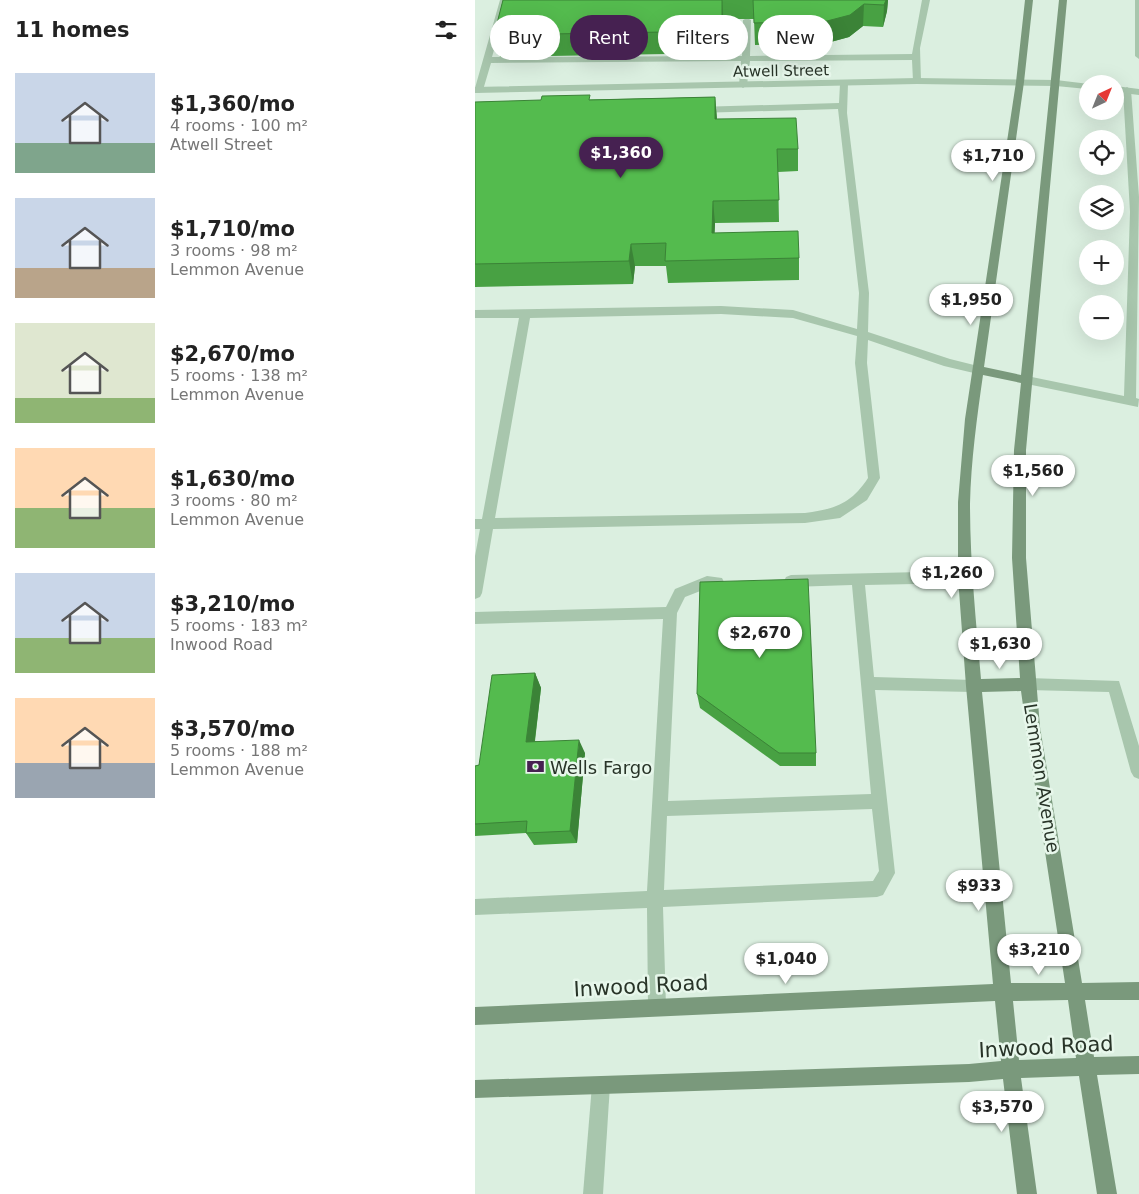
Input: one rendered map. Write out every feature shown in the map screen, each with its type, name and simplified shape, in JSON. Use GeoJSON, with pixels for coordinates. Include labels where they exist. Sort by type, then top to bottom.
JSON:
{"type":"FeatureCollection","features":[{"type":"Feature","properties":{"kind":"main road"},"geometry":{"type":"LineString","coordinates":[[1027,1194],[1011,1069],[985,829],[965,577],[964,502],[971,419],[1020,82],[1029,0]]}},
{"type":"Feature","properties":{"kind":"main road","name":"Lemmon Avenue"},"geometry":{"type":"LineString","coordinates":[[1063,0],[1020,450],[1019,558],[1028,684],[1107,1194]]}},
{"type":"Feature","properties":{"kind":"main road"},"geometry":{"type":"LineString","coordinates":[[978,370],[1027,380]]}},
{"type":"Feature","properties":{"kind":"main road"},"geometry":{"type":"LineString","coordinates":[[973,686],[1028,684]]}},
{"type":"Feature","properties":{"kind":"main road","name":"Inwood Road"},"geometry":{"type":"LineString","coordinates":[[475,1016],[1004,992],[1075,993],[1139,991]]}},
{"type":"Feature","properties":{"kind":"main road","name":"Inwood Road"},"geometry":{"type":"LineString","coordinates":[[475,1089],[969,1073],[1011,1069],[1139,1065]]}},
{"type":"Feature","properties":{"kind":"street"},"geometry":{"type":"LineString","coordinates":[[477,90],[488,60],[504,0]]}},
{"type":"Feature","properties":{"kind":"street"},"geometry":{"type":"LineString","coordinates":[[917,81],[916,48],[926,0]]}},
{"type":"Feature","properties":{"kind":"street"},"geometry":{"type":"LineString","coordinates":[[1139,0],[1139,56]]}},
{"type":"Feature","properties":{"kind":"street"},"geometry":{"type":"LineString","coordinates":[[748,58],[916,57]]}},
{"type":"Feature","properties":{"kind":"street"},"geometry":{"type":"LineString","coordinates":[[488,60],[658,59]]}},
{"type":"Feature","properties":{"kind":"street"},"geometry":{"type":"LineString","coordinates":[[743,85],[746,60]]}},
{"type":"Feature","properties":{"kind":"street","name":"Atwell Street"},"geometry":{"type":"LineString","coordinates":[[477,90],[844,84],[917,81],[1020,82],[1079,85]]}},
{"type":"Feature","properties":{"kind":"street"},"geometry":{"type":"LineString","coordinates":[[481,524],[805,518],[835,514],[862,497],[874,478],[861,363],[864,293],[842,113],[844,84]]}},
{"type":"Feature","properties":{"kind":"street"},"geometry":{"type":"LineString","coordinates":[[1124,90],[1139,92]]}},
{"type":"Feature","properties":{"kind":"street"},"geometry":{"type":"LineString","coordinates":[[1027,380],[1135,402],[1136,179],[1127,90]]}},
{"type":"Feature","properties":{"kind":"street"},"geometry":{"type":"LineString","coordinates":[[684,110],[843,106]]}},
{"type":"Feature","properties":{"kind":"street"},"geometry":{"type":"LineString","coordinates":[[475,314],[721,310],[793,314],[862,334],[948,363],[978,370]]}},
{"type":"Feature","properties":{"kind":"street"},"geometry":{"type":"LineString","coordinates":[[475,593],[481,524],[525,314]]}},
{"type":"Feature","properties":{"kind":"street"},"geometry":{"type":"LineString","coordinates":[[773,581],[965,577]]}},
{"type":"Feature","properties":{"kind":"street"},"geometry":{"type":"LineString","coordinates":[[475,907],[655,901],[877,889],[887,873],[858,579]]}},
{"type":"Feature","properties":{"kind":"street"},"geometry":{"type":"LineString","coordinates":[[657,1007],[655,901],[670,613],[680,593],[707,582],[735,582]]}},
{"type":"Feature","properties":{"kind":"street"},"geometry":{"type":"LineString","coordinates":[[475,618],[670,613]]}},
{"type":"Feature","properties":{"kind":"street"},"geometry":{"type":"LineString","coordinates":[[867,683],[973,686]]}},
{"type":"Feature","properties":{"kind":"street"},"geometry":{"type":"LineString","coordinates":[[1028,684],[1114,686],[1139,772]]}},
{"type":"Feature","properties":{"kind":"street"},"geometry":{"type":"LineString","coordinates":[[660,809],[879,800]]}},
{"type":"Feature","properties":{"kind":"street"},"geometry":{"type":"LineString","coordinates":[[593,1194],[601,1085]]}},
{"type":"Feature","properties":{"kind":"building"},"geometry":{"type":"Polygon","coordinates":[[[503,0],[722,0],[722,15],[658,15],[658,32],[648,32],[648,15],[570,15],[570,34],[560,34],[560,15],[499,15],[503,0]]]}},
{"type":"Feature","properties":{"kind":"building"},"geometry":{"type":"Polygon","coordinates":[[[753,0],[886,0],[884,5],[864,4],[850,15],[833,19],[833,15],[758,15],[758,23],[754,23],[753,0]]]}},
{"type":"Feature","properties":{"kind":"building"},"geometry":{"type":"Polygon","coordinates":[[[590,95],[589,100],[715,97],[715,119],[796,118],[798,149],[777,149],[779,200],[713,201],[712,233],[798,231],[799,258],[665,261],[666,243],[631,244],[629,261],[475,264],[475,102],[541,100],[542,96],[590,95]]]}},
{"type":"Feature","properties":{"kind":"building"},"geometry":{"type":"Polygon","coordinates":[[[808,579],[816,753],[779,753],[697,694],[700,582],[808,579]]]}},
{"type":"Feature","properties":{"kind":"building","name":"Wells Fargo"},"geometry":{"type":"Polygon","coordinates":[[[535,673],[526,742],[579,740],[570,831],[526,833],[527,821],[475,824],[475,766],[479,765],[492,675],[535,673]]]}},
{"type":"Feature","properties":{"kind":"place","name":"Wells Fargo"},"geometry":{"type":"Point","coordinates":[536,767]}}]}
